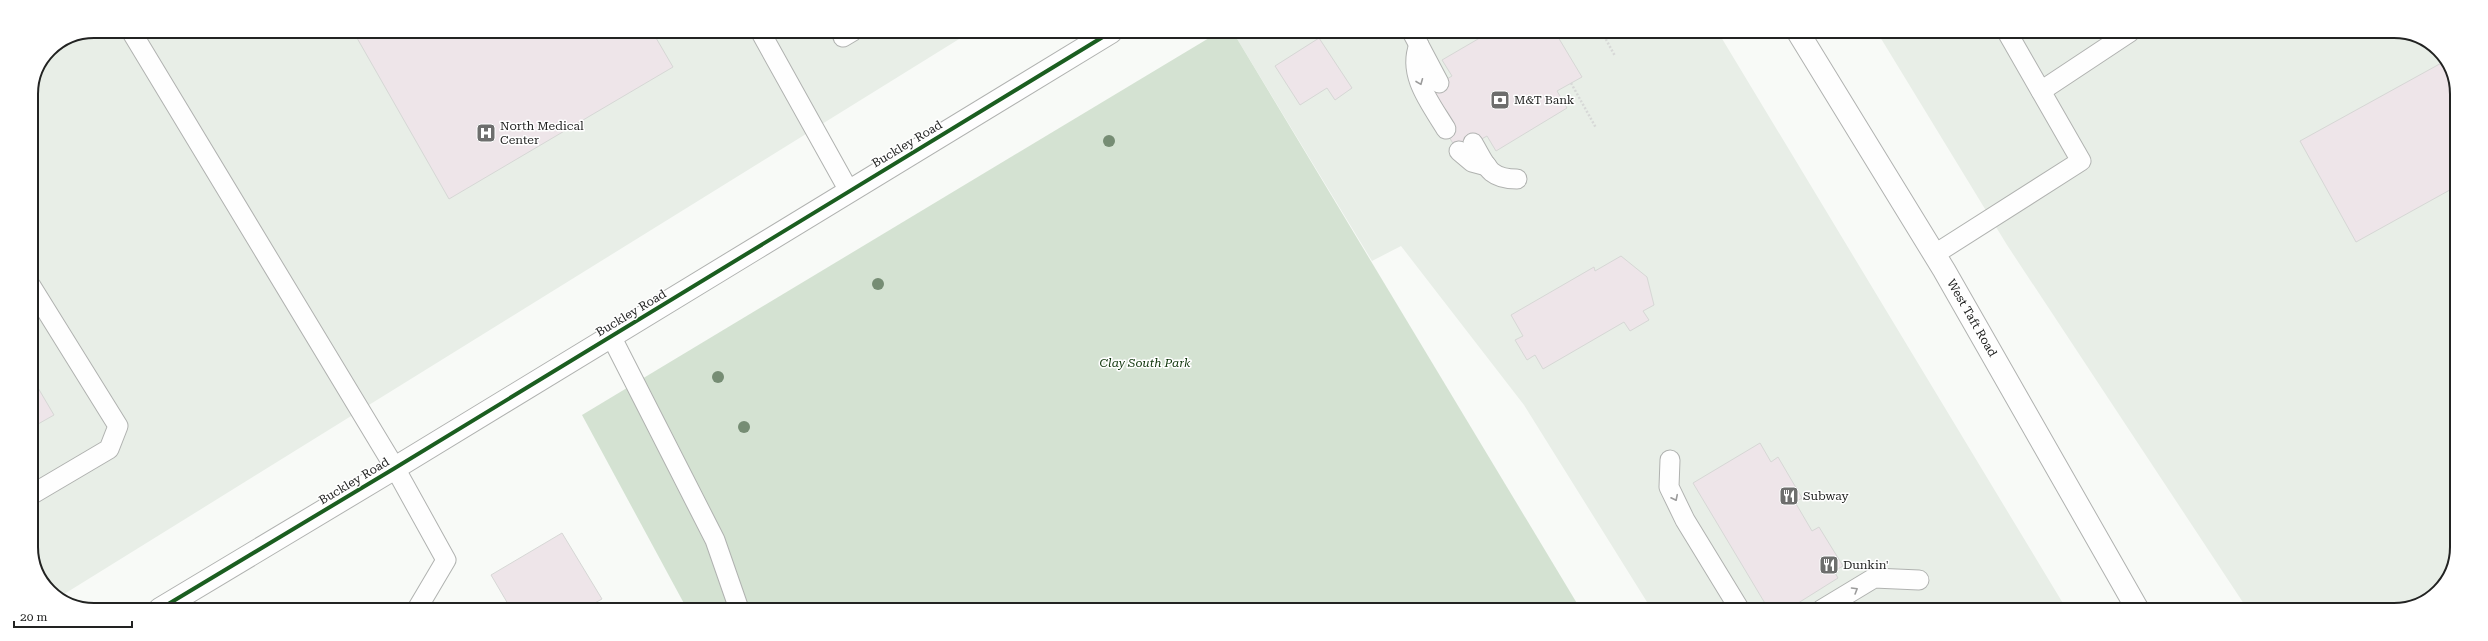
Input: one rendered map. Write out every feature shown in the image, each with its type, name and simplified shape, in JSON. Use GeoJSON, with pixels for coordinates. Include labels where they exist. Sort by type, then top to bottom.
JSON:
{"type":"FeatureCollection","features":[{"type":"Feature","properties":{"kind":"street","name":"Buckley Road"},"geometry":{"type":"LineString","coordinates":[[170,603],[395,468],[1101,38]]}},
{"type":"Feature","properties":{"kind":"street","name":"West Taft Road"},"geometry":{"type":"LineString","coordinates":[[1802,38],[1934,254],[2134,603]]}},
{"type":"Feature","properties":{"kind":"lane"},"geometry":{"type":"LineString","coordinates":[[134,38],[395,468],[446,560],[421,603]]}},
{"type":"Feature","properties":{"kind":"lane"},"geometry":{"type":"LineString","coordinates":[[764,38],[849,191]]}},
{"type":"Feature","properties":{"kind":"lane"},"geometry":{"type":"LineString","coordinates":[[1416,38],[1439,83]]}},
{"type":"Feature","properties":{"kind":"lane"},"geometry":{"type":"LineString","coordinates":[[1416,38],[1414,67],[1421,85],[1446,129]]}},
{"type":"Feature","properties":{"kind":"lane"},"geometry":{"type":"LineString","coordinates":[[1934,254],[2081,161],[2010,38]]}},
{"type":"Feature","properties":{"kind":"lane"},"geometry":{"type":"LineString","coordinates":[[2041,91],[2121,38]]}},
{"type":"Feature","properties":{"kind":"lane"},"geometry":{"type":"LineString","coordinates":[[1466,147],[1486,166],[1492,174],[1502,179],[1517,179]]}},
{"type":"Feature","properties":{"kind":"lane"},"geometry":{"type":"LineString","coordinates":[[38,297],[118,426],[109,449],[38,491]]}},
{"type":"Feature","properties":{"kind":"lane"},"geometry":{"type":"LineString","coordinates":[[611,336],[715,540],[737,603]]}},
{"type":"Feature","properties":{"kind":"lane"},"geometry":{"type":"LineString","coordinates":[[1670,460],[1669,487],[1686,520],[1736,603]]}},
{"type":"Feature","properties":{"kind":"lane"},"geometry":{"type":"LineString","coordinates":[[1833,603],[1874,578],[1919,580]]}},
{"type":"Feature","properties":{"kind":"path"},"geometry":{"type":"LineString","coordinates":[[1605,38],[1615,56]]}},
{"type":"Feature","properties":{"kind":"path"},"geometry":{"type":"LineString","coordinates":[[1571,83],[1596,128]]}},
{"type":"Feature","properties":{"kind":"shaded area"},"geometry":{"type":"Polygon","coordinates":[[[94,38],[961,38],[64,594],[52,584],[46,575],[42,568],[38,550],[38,94],[42,73],[48,63],[63,48],[73,42],[94,38]]]}},
{"type":"Feature","properties":{"kind":"shaded area"},"geometry":{"type":"Polygon","coordinates":[[[1237,38],[1722,38],[2063,603],[1648,603],[1524,405],[1401,246],[1372,261],[1237,38]]]}},
{"type":"Feature","properties":{"kind":"shaded area"},"geometry":{"type":"Polygon","coordinates":[[[1881,38],[2394,38],[2412,41],[2431,52],[2446,73],[2450,91],[2450,546],[2446,568],[2436,584],[2422,595],[2405,602],[2243,603],[2007,245],[1881,38]]]}},
{"type":"Feature","properties":{"kind":"green space","name":"Clay South Park"},"geometry":{"type":"Polygon","coordinates":[[[1209,38],[1237,38],[1577,603],[684,603],[582,415],[1209,38]]]}},
{"type":"Feature","properties":{"kind":"building","name":"North Medical Center"},"geometry":{"type":"Polygon","coordinates":[[[357,38],[656,38],[673,67],[449,199],[357,38]]]}},
{"type":"Feature","properties":{"kind":"building"},"geometry":{"type":"Polygon","coordinates":[[[1319,38],[1352,88],[1335,100],[1327,88],[1300,105],[1275,66],[1319,38]]]}},
{"type":"Feature","properties":{"kind":"building","name":"M&T Bank"},"geometry":{"type":"Polygon","coordinates":[[[1480,38],[1559,38],[1582,77],[1557,91],[1567,108],[1496,151],[1487,136],[1458,152],[1445,130],[1432,88],[1452,76],[1442,60],[1480,38]]]}},
{"type":"Feature","properties":{"kind":"building"},"geometry":{"type":"Polygon","coordinates":[[[2440,64],[2446,73],[2450,91],[2450,190],[2356,242],[2300,141],[2440,64]]]}},
{"type":"Feature","properties":{"kind":"building"},"geometry":{"type":"Polygon","coordinates":[[[1621,256],[1647,277],[1654,305],[1643,311],[1649,320],[1630,331],[1624,322],[1543,369],[1535,355],[1527,360],[1515,340],[1523,336],[1511,315],[1594,267],[1595,271],[1621,256]]]}},
{"type":"Feature","properties":{"kind":"building"},"geometry":{"type":"Polygon","coordinates":[[[38,388],[54,415],[38,424],[38,388]]]}},
{"type":"Feature","properties":{"kind":"building"},"geometry":{"type":"Polygon","coordinates":[[[1760,443],[1771,462],[1778,457],[1802,498],[1795,502],[1812,531],[1819,527],[1843,566],[1834,571],[1838,578],[1798,603],[1765,603],[1693,483],[1760,443]]]}},
{"type":"Feature","properties":{"kind":"building"},"geometry":{"type":"Polygon","coordinates":[[[562,533],[602,599],[595,603],[507,603],[491,575],[562,533]]]}},
{"type":"Feature","properties":{"kind":"cycle path"},"geometry":{"type":"LineString","coordinates":[[170,603],[395,468],[1101,38]]}},
{"type":"Feature","properties":{"kind":"place","name":"M&T Bank"},"geometry":{"type":"Point","coordinates":[1500,100]}},
{"type":"Feature","properties":{"kind":"place","name":"North Medical Center"},"geometry":{"type":"Point","coordinates":[486,133]}},
{"type":"Feature","properties":{"kind":"place","name":"Subway"},"geometry":{"type":"Point","coordinates":[1789,496]}},
{"type":"Feature","properties":{"kind":"place","name":"Dunkin'"},"geometry":{"type":"Point","coordinates":[1829,565]}}]}
